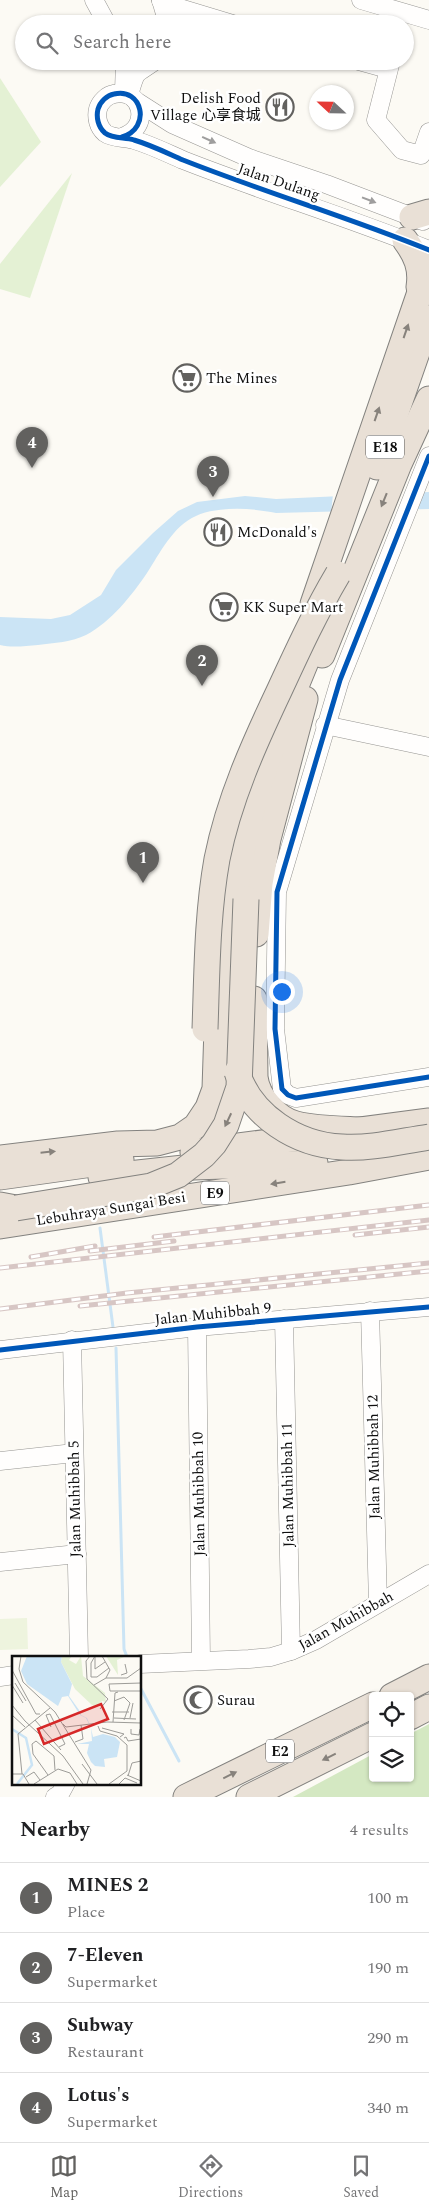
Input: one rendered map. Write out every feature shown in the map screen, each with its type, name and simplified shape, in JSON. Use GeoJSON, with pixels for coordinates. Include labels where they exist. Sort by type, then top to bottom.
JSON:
{"type":"FeatureCollection","features":[{"type":"Feature","properties":{"kind":"highway"},"geometry":{"type":"LineString","coordinates":[[419,223],[414,252],[419,267],[425,302]]}},
{"type":"Feature","properties":{"kind":"highway"},"geometry":{"type":"LineString","coordinates":[[0,1158],[118,1144],[157,1143],[180,1137],[196,1126],[203,1118],[212,1100],[216,1075],[220,916],[230,850],[247,790],[362,461],[425,302],[429,266]]}},
{"type":"Feature","properties":{"kind":"highway","name":"E18"},"geometry":{"type":"LineString","coordinates":[[338,574],[425,302]]}},
{"type":"Feature","properties":{"kind":"highway"},"geometry":{"type":"LineString","coordinates":[[399,464],[402,443],[429,367]]}},
{"type":"Feature","properties":{"kind":"highway","name":"E18"},"geometry":{"type":"LineString","coordinates":[[305,699],[399,464],[429,399]]}},
{"type":"Feature","properties":{"kind":"highway"},"geometry":{"type":"LineString","coordinates":[[118,1144],[132,1138],[171,1129],[186,1119],[198,1103],[204,1074],[210,910],[217,859],[225,826],[243,771],[262,728],[319,607],[338,574]]}},
{"type":"Feature","properties":{"kind":"highway"},"geometry":{"type":"LineString","coordinates":[[338,574],[330,604],[261,777],[243,846],[234,908],[230,1044],[238,1075],[251,1098],[267,1117],[289,1133],[318,1144],[342,1147],[429,1137]]}},
{"type":"Feature","properties":{"kind":"highway"},"geometry":{"type":"LineString","coordinates":[[3,1208],[151,1186],[178,1175],[204,1155],[214,1144],[226,1125],[239,1087],[246,899],[254,840],[265,795],[288,730],[305,699]]}},
{"type":"Feature","properties":{"kind":"highway"},"geometry":{"type":"LineString","coordinates":[[305,699],[276,806],[260,884],[253,1012],[256,1085],[264,1099],[287,1120],[295,1124],[361,1130]]}},
{"type":"Feature","properties":{"kind":"highway"},"geometry":{"type":"LineString","coordinates":[[0,1177],[429,1121]]}},
{"type":"Feature","properties":{"kind":"highway"},"geometry":{"type":"LineString","coordinates":[[3,1208],[165,1170],[336,1161],[429,1148]]}},
{"type":"Feature","properties":{"kind":"highway","name":"Lebuhraya Sungai Besi"},"geometry":{"type":"LineString","coordinates":[[3,1208],[349,1172],[429,1157]]}},
{"type":"Feature","properties":{"kind":"highway"},"geometry":{"type":"LineString","coordinates":[[400,1692],[429,1677]]}},
{"type":"Feature","properties":{"kind":"highway","name":"E2"},"geometry":{"type":"LineString","coordinates":[[186,1797],[369,1707]]}},
{"type":"Feature","properties":{"kind":"highway"},"geometry":{"type":"LineString","coordinates":[[414,1715],[429,1707]]}},
{"type":"Feature","properties":{"kind":"highway","name":"E2"},"geometry":{"type":"LineString","coordinates":[[249,1797],[369,1737]]}},
{"type":"Feature","properties":{"kind":"street"},"geometry":{"type":"LineString","coordinates":[[94,0],[102,15]]}},
{"type":"Feature","properties":{"kind":"street"},"geometry":{"type":"LineString","coordinates":[[161,0],[165,15]]}},
{"type":"Feature","properties":{"kind":"street"},"geometry":{"type":"LineString","coordinates":[[161,0],[206,15]]}},
{"type":"Feature","properties":{"kind":"street"},"geometry":{"type":"LineString","coordinates":[[361,0],[400,12]]}},
{"type":"Feature","properties":{"kind":"street"},"geometry":{"type":"LineString","coordinates":[[414,16],[429,20]]}},
{"type":"Feature","properties":{"kind":"street"},"geometry":{"type":"LineString","coordinates":[[126,70],[129,97],[141,116],[140,123],[135,130],[122,137],[115,137],[105,133],[100,126],[97,114],[99,107],[109,95],[129,97]]}},
{"type":"Feature","properties":{"kind":"street"},"geometry":{"type":"LineString","coordinates":[[129,97],[134,75],[138,70]]}},
{"type":"Feature","properties":{"kind":"street"},"geometry":{"type":"LineString","coordinates":[[388,70],[376,120],[402,150],[421,155],[429,132]]}},
{"type":"Feature","properties":{"kind":"street","name":"Jalan Dulang"},"geometry":{"type":"LineString","coordinates":[[129,97],[172,124],[241,154],[326,184],[419,223],[429,250]]}},
{"type":"Feature","properties":{"kind":"street","name":"Jalan Dulang"},"geometry":{"type":"LineString","coordinates":[[122,137],[153,147],[226,177],[317,207],[419,223]]}},
{"type":"Feature","properties":{"kind":"street"},"geometry":{"type":"LineString","coordinates":[[317,207],[326,184]]}},
{"type":"Feature","properties":{"kind":"street"},"geometry":{"type":"LineString","coordinates":[[426,462],[340,680],[325,725],[278,892],[275,1029],[282,1089],[288,1095],[296,1098],[429,1077]]}},
{"type":"Feature","properties":{"kind":"street"},"geometry":{"type":"LineString","coordinates":[[325,725],[429,747]]}},
{"type":"Feature","properties":{"kind":"street","name":"Jalan Muhibbah 9"},"geometry":{"type":"LineString","coordinates":[[0,1350],[72,1340],[197,1327],[429,1307]]}},
{"type":"Feature","properties":{"kind":"street","name":"Jalan Muhibbah 12"},"geometry":{"type":"LineString","coordinates":[[370,1311],[378,1603]]}},
{"type":"Feature","properties":{"kind":"street","name":"Jalan Muhibbah 11"},"geometry":{"type":"LineString","coordinates":[[284,1319],[291,1652]]}},
{"type":"Feature","properties":{"kind":"street","name":"Jalan Muhibbah 10"},"geometry":{"type":"LineString","coordinates":[[197,1327],[200,1660]]}},
{"type":"Feature","properties":{"kind":"street","name":"Jalan Muhibbah 5"},"geometry":{"type":"LineString","coordinates":[[72,1340],[78,1656]]}},
{"type":"Feature","properties":{"kind":"street"},"geometry":{"type":"LineString","coordinates":[[0,1461],[74,1453]]}},
{"type":"Feature","properties":{"kind":"street"},"geometry":{"type":"LineString","coordinates":[[0,1562],[76,1554]]}},
{"type":"Feature","properties":{"kind":"street","name":"Jalan Muhibbah"},"geometry":{"type":"LineString","coordinates":[[146,1664],[249,1659],[271,1657],[291,1652],[316,1640],[429,1574]]}},
{"type":"Feature","properties":{"kind":"green space"},"geometry":{"type":"Polygon","coordinates":[[[0,78],[41,142],[0,187],[0,78]]]}},
{"type":"Feature","properties":{"kind":"green space"},"geometry":{"type":"Polygon","coordinates":[[[72,173],[30,298],[0,289],[0,264],[72,173]]]}},
{"type":"Feature","properties":{"kind":"green space"},"geometry":{"type":"Polygon","coordinates":[[[27,1618],[28,1649],[0,1650],[0,1619],[27,1618]]]}},
{"type":"Feature","properties":{"kind":"green space"},"geometry":{"type":"Polygon","coordinates":[[[429,1724],[429,1797],[293,1797],[369,1756],[369,1782],[414,1782],[414,1732],[429,1724]]]}},
{"type":"Feature","properties":{"kind":"water"},"geometry":{"type":"Polygon","coordinates":[[[429,492],[429,509],[276,513],[257,510],[225,509],[196,516],[180,526],[128,599],[95,630],[81,637],[63,642],[19,646],[0,645],[0,617],[51,619],[70,615],[101,595],[116,570],[153,533],[178,511],[197,502],[245,496],[276,499],[429,492]]]}},
{"type":"Feature","properties":{"kind":"pier"},"geometry":{"type":"Polygon","coordinates":[[[424,490],[417,512],[331,514],[333,494],[424,490]]]}},
{"type":"Feature","properties":{"kind":"waterway"},"geometry":{"type":"LineString","coordinates":[[100,1228],[113,1327]]}},
{"type":"Feature","properties":{"kind":"waterway"},"geometry":{"type":"LineString","coordinates":[[116,1348],[124,1649],[127,1656]]}},
{"type":"Feature","properties":{"kind":"waterway"},"geometry":{"type":"LineString","coordinates":[[141,1689],[179,1761]]}},
{"type":"Feature","properties":{"kind":"railway"},"geometry":{"type":"LineString","coordinates":[[154,1237],[429,1205]]}},
{"type":"Feature","properties":{"kind":"railway"},"geometry":{"type":"LineString","coordinates":[[0,1268],[429,1220]]}},
{"type":"Feature","properties":{"kind":"railway"},"geometry":{"type":"LineString","coordinates":[[355,1235],[429,1227]]}},
{"type":"Feature","properties":{"kind":"railway"},"geometry":{"type":"LineString","coordinates":[[90,1251],[174,1241]]}},
{"type":"Feature","properties":{"kind":"railway"},"geometry":{"type":"LineString","coordinates":[[31,1257],[95,1246]]}},
{"type":"Feature","properties":{"kind":"railway"},"geometry":{"type":"LineString","coordinates":[[0,1309],[127,1293],[429,1263]]}},
{"type":"Feature","properties":{"kind":"railway"},"geometry":{"type":"LineString","coordinates":[[80,1306],[429,1271]]}},
{"type":"Feature","properties":{"kind":"cycle path"},"geometry":{"type":"LineString","coordinates":[[122,137],[131,132],[140,118],[137,102],[131,96],[124,93],[106,97],[99,106],[97,119],[103,131],[108,135],[140,142],[214,172],[429,250]]}},
{"type":"Feature","properties":{"kind":"cycle path"},"geometry":{"type":"LineString","coordinates":[[429,456],[340,680],[277,892],[275,1029],[282,1089],[288,1095],[296,1098],[429,1077]]}},
{"type":"Feature","properties":{"kind":"cycle path"},"geometry":{"type":"LineString","coordinates":[[0,1350],[197,1327],[429,1307]]}},
{"type":"Feature","properties":{"kind":"place","name":"Delish Food Village 心享食城"},"geometry":{"type":"Point","coordinates":[280,107]}},
{"type":"Feature","properties":{"kind":"place","name":"The Mines"},"geometry":{"type":"Point","coordinates":[187,378]}},
{"type":"Feature","properties":{"kind":"place","name":"Lotus's"},"geometry":{"type":"Point","coordinates":[32,468]}},
{"type":"Feature","properties":{"kind":"place","name":"Subway"},"geometry":{"type":"Point","coordinates":[213,497]}},
{"type":"Feature","properties":{"kind":"place","name":"McDonald's"},"geometry":{"type":"Point","coordinates":[218,532]}},
{"type":"Feature","properties":{"kind":"place","name":"KK Super Mart"},"geometry":{"type":"Point","coordinates":[224,607]}},
{"type":"Feature","properties":{"kind":"place","name":"7-Eleven"},"geometry":{"type":"Point","coordinates":[202,686]}},
{"type":"Feature","properties":{"kind":"place","name":"MINES 2"},"geometry":{"type":"Point","coordinates":[143,883]}},
{"type":"Feature","properties":{"kind":"place","name":"Surau"},"geometry":{"type":"Point","coordinates":[198,1700]}}]}
